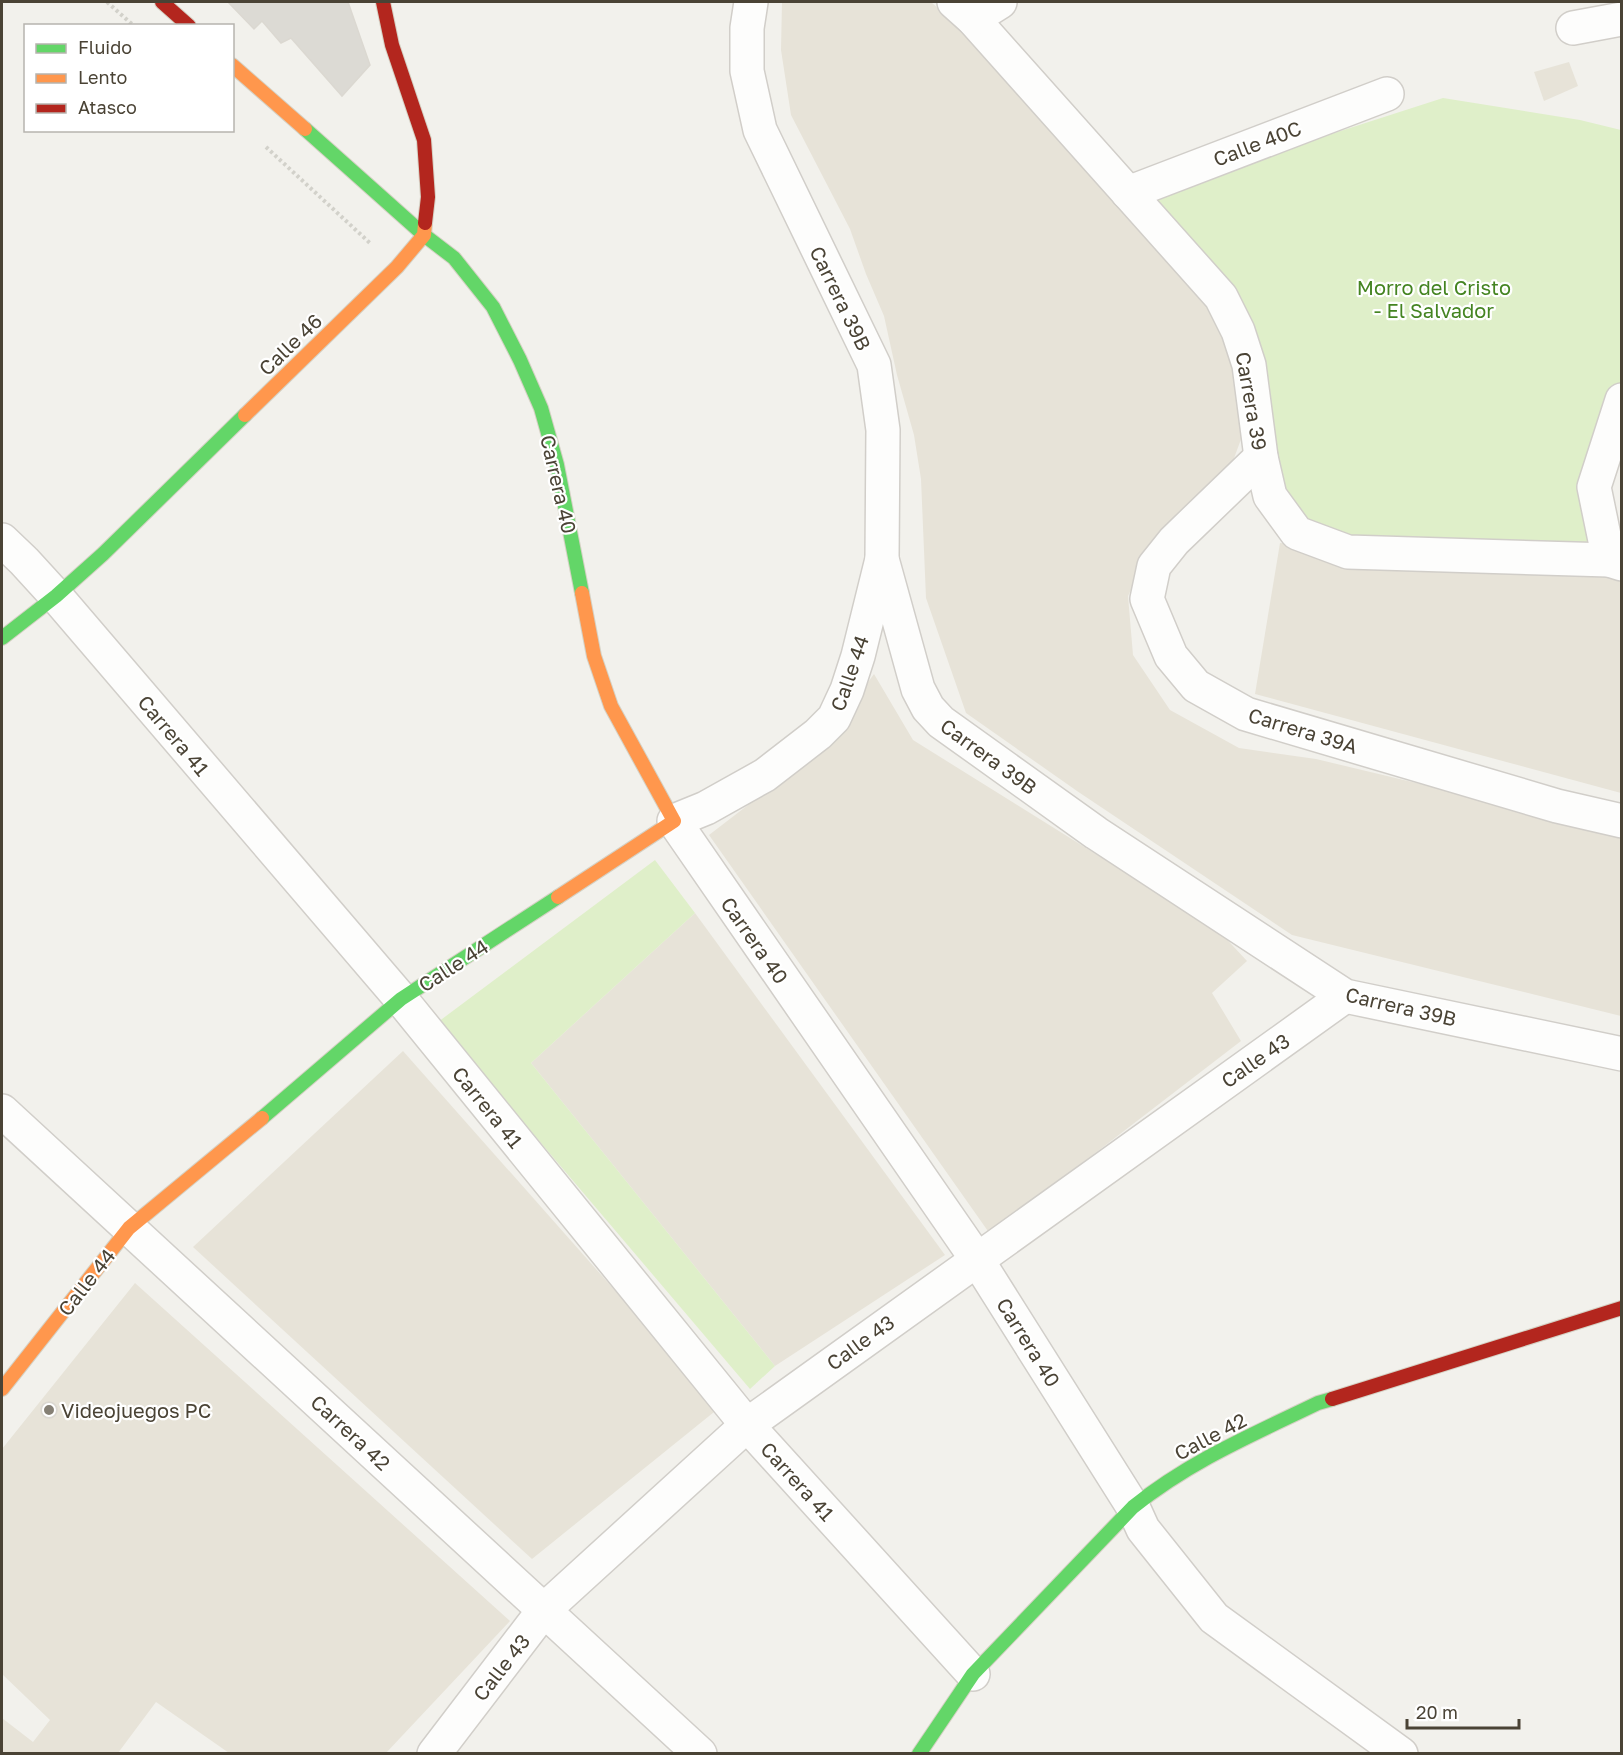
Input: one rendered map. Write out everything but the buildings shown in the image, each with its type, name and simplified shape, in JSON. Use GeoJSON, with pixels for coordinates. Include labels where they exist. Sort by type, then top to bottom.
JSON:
{"type":"FeatureCollection","features":[{"type":"Feature","properties":{"kind":"main road"},"geometry":{"type":"LineString","coordinates":[[162,2],[187,24]]}},
{"type":"Feature","properties":{"kind":"main road"},"geometry":{"type":"LineString","coordinates":[[383,2],[392,45],[424,140],[428,197],[424,236]]}},
{"type":"Feature","properties":{"kind":"main road","name":"Carrera 40"},"geometry":{"type":"LineString","coordinates":[[234,67],[424,236],[454,258],[493,307],[541,408],[557,465],[594,656],[611,706],[674,821]]}},
{"type":"Feature","properties":{"kind":"main road","name":"Calle 46"},"geometry":{"type":"LineString","coordinates":[[2,638],[56,596],[103,554],[397,267],[424,236]]}},
{"type":"Feature","properties":{"kind":"main road","name":"Calle 44"},"geometry":{"type":"LineString","coordinates":[[2,1389],[129,1228],[401,999],[674,821]]}},
{"type":"Feature","properties":{"kind":"main road","name":"Calle 42"},"geometry":{"type":"LineString","coordinates":[[919,1754],[973,1674],[1133,1508],[1163,1483],[1214,1453],[1318,1403],[1622,1308]]}},
{"type":"Feature","properties":{"kind":"street","name":"Carrera 39B"},"geometry":{"type":"LineString","coordinates":[[751,2],[747,28],[747,71],[760,130],[874,365],[883,430],[882,559],[918,689],[928,708],[941,722],[1096,833],[1344,996],[1622,1054]]}},
{"type":"Feature","properties":{"kind":"street"},"geometry":{"type":"LineString","coordinates":[[963,10],[1000,2]]}},
{"type":"Feature","properties":{"kind":"street","name":"Carrera 39"},"geometry":{"type":"LineString","coordinates":[[963,10],[1221,297],[1238,331],[1249,365],[1261,457],[1269,496],[1297,533],[1348,552],[1615,562]]}},
{"type":"Feature","properties":{"kind":"street"},"geometry":{"type":"LineString","coordinates":[[1573,28],[1622,19]]}},
{"type":"Feature","properties":{"kind":"street","name":"Calle 40C"},"geometry":{"type":"LineString","coordinates":[[1128,193],[1386,94]]}},
{"type":"Feature","properties":{"kind":"street"},"geometry":{"type":"LineString","coordinates":[[1615,562],[1594,487],[1622,400]]}},
{"type":"Feature","properties":{"kind":"street","name":"Carrera 39A"},"geometry":{"type":"LineString","coordinates":[[1261,457],[1174,541],[1154,567],[1147,599],[1171,656],[1196,686],[1245,714],[1557,806],[1622,821]]}},
{"type":"Feature","properties":{"kind":"street","name":"Carrera 41"},"geometry":{"type":"LineString","coordinates":[[2,540],[56,596],[401,999],[747,1425],[973,1674]]}},
{"type":"Feature","properties":{"kind":"street","name":"Calle 44"},"geometry":{"type":"LineString","coordinates":[[674,821],[706,808],[765,776],[818,734],[834,718],[847,690],[858,656],[882,559]]}},
{"type":"Feature","properties":{"kind":"street","name":"Carrera 40"},"geometry":{"type":"LineString","coordinates":[[674,821],[976,1258],[1133,1508],[1143,1529],[1214,1618],[1401,1754]]}},
{"type":"Feature","properties":{"kind":"street","name":"Calle 43"},"geometry":{"type":"LineString","coordinates":[[434,1754],[544,1610],[747,1425],[976,1258],[1344,996]]}},
{"type":"Feature","properties":{"kind":"street","name":"Carrera 42"},"geometry":{"type":"LineString","coordinates":[[2,1112],[700,1754]]}},
{"type":"Feature","properties":{"kind":"path"},"geometry":{"type":"LineString","coordinates":[[107,2],[131,24]]}},
{"type":"Feature","properties":{"kind":"path"},"geometry":{"type":"LineString","coordinates":[[258,140],[397,267]]}},
{"type":"Feature","properties":{"kind":"shaded area"},"geometry":{"type":"Polygon","coordinates":[[[782,2],[931,2],[959,27],[1204,294],[1231,360],[1244,431],[1233,461],[1158,535],[1128,596],[1133,655],[1170,710],[1239,748],[1316,759],[1479,798],[1621,838],[1621,1016],[1292,935],[1077,791],[966,713],[926,598],[921,479],[914,435],[897,375],[884,316],[850,229],[791,115],[781,50],[782,2]]]}},
{"type":"Feature","properties":{"kind":"shaded area"},"geometry":{"type":"Polygon","coordinates":[[[1569,62],[1578,86],[1544,101],[1534,72],[1569,62]]]}},
{"type":"Feature","properties":{"kind":"shaded area"},"geometry":{"type":"Polygon","coordinates":[[[1280,543],[1576,571],[1621,581],[1621,793],[1255,694],[1280,543]]]}},
{"type":"Feature","properties":{"kind":"shaded area"},"geometry":{"type":"Polygon","coordinates":[[[874,674],[913,740],[1219,931],[1247,961],[1212,993],[1241,1041],[990,1234],[709,835],[761,795],[828,737],[874,674]]]}},
{"type":"Feature","properties":{"kind":"shaded area"},"geometry":{"type":"Polygon","coordinates":[[[695,913],[945,1255],[775,1366],[531,1063],[695,913]]]}},
{"type":"Feature","properties":{"kind":"shaded area"},"geometry":{"type":"Polygon","coordinates":[[[403,1051],[719,1408],[532,1559],[193,1247],[403,1051]]]}},
{"type":"Feature","properties":{"kind":"shaded area"},"geometry":{"type":"Polygon","coordinates":[[[135,1283],[510,1621],[386,1753],[229,1753],[156,1702],[118,1753],[2,1753],[2,1718],[33,1742],[50,1720],[2,1674],[2,1449],[135,1283]]]}},
{"type":"Feature","properties":{"kind":"green space","name":"Morro del Cristo - El Salvador"},"geometry":{"type":"Polygon","coordinates":[[[1443,98],[1580,120],[1621,130],[1621,382],[1608,398],[1600,553],[1339,545],[1288,526],[1256,364],[1139,196],[1443,98]]]}},
{"type":"Feature","properties":{"kind":"green space"},"geometry":{"type":"Polygon","coordinates":[[[655,860],[695,913],[531,1063],[775,1366],[750,1389],[438,1022],[655,860]]]}},
{"type":"Feature","properties":{"kind":"traffic: fast"},"geometry":{"type":"LineString","coordinates":[[305,129],[424,235],[454,258],[493,307],[541,408],[557,465],[582,593]]}},
{"type":"Feature","properties":{"kind":"traffic: fast"},"geometry":{"type":"LineString","coordinates":[[2,638],[56,596],[103,554],[245,415]]}},
{"type":"Feature","properties":{"kind":"traffic: fast"},"geometry":{"type":"LineString","coordinates":[[262,1118],[401,999],[558,897]]}},
{"type":"Feature","properties":{"kind":"traffic: fast"},"geometry":{"type":"LineString","coordinates":[[919,1754],[973,1674],[1133,1507],[1199,1462],[1318,1403],[1332,1399]]}},
{"type":"Feature","properties":{"kind":"traffic: slow"},"geometry":{"type":"LineString","coordinates":[[234,67],[305,129]]}},
{"type":"Feature","properties":{"kind":"traffic: slow"},"geometry":{"type":"LineString","coordinates":[[245,415],[397,267],[424,235],[425,223]]}},
{"type":"Feature","properties":{"kind":"traffic: slow"},"geometry":{"type":"LineString","coordinates":[[558,897],[674,821],[611,706],[594,656],[582,593]]}},
{"type":"Feature","properties":{"kind":"traffic: slow"},"geometry":{"type":"LineString","coordinates":[[2,1389],[129,1228],[262,1118]]}},
{"type":"Feature","properties":{"kind":"traffic: jam"},"geometry":{"type":"LineString","coordinates":[[162,2],[187,24]]}},
{"type":"Feature","properties":{"kind":"traffic: jam"},"geometry":{"type":"LineString","coordinates":[[383,2],[392,45],[424,140],[428,197],[425,223]]}},
{"type":"Feature","properties":{"kind":"traffic: jam"},"geometry":{"type":"LineString","coordinates":[[1332,1399],[1622,1308]]}},
{"type":"Feature","properties":{"kind":"place","name":"Videojuegos PC"},"geometry":{"type":"Point","coordinates":[49,1410]}}]}
